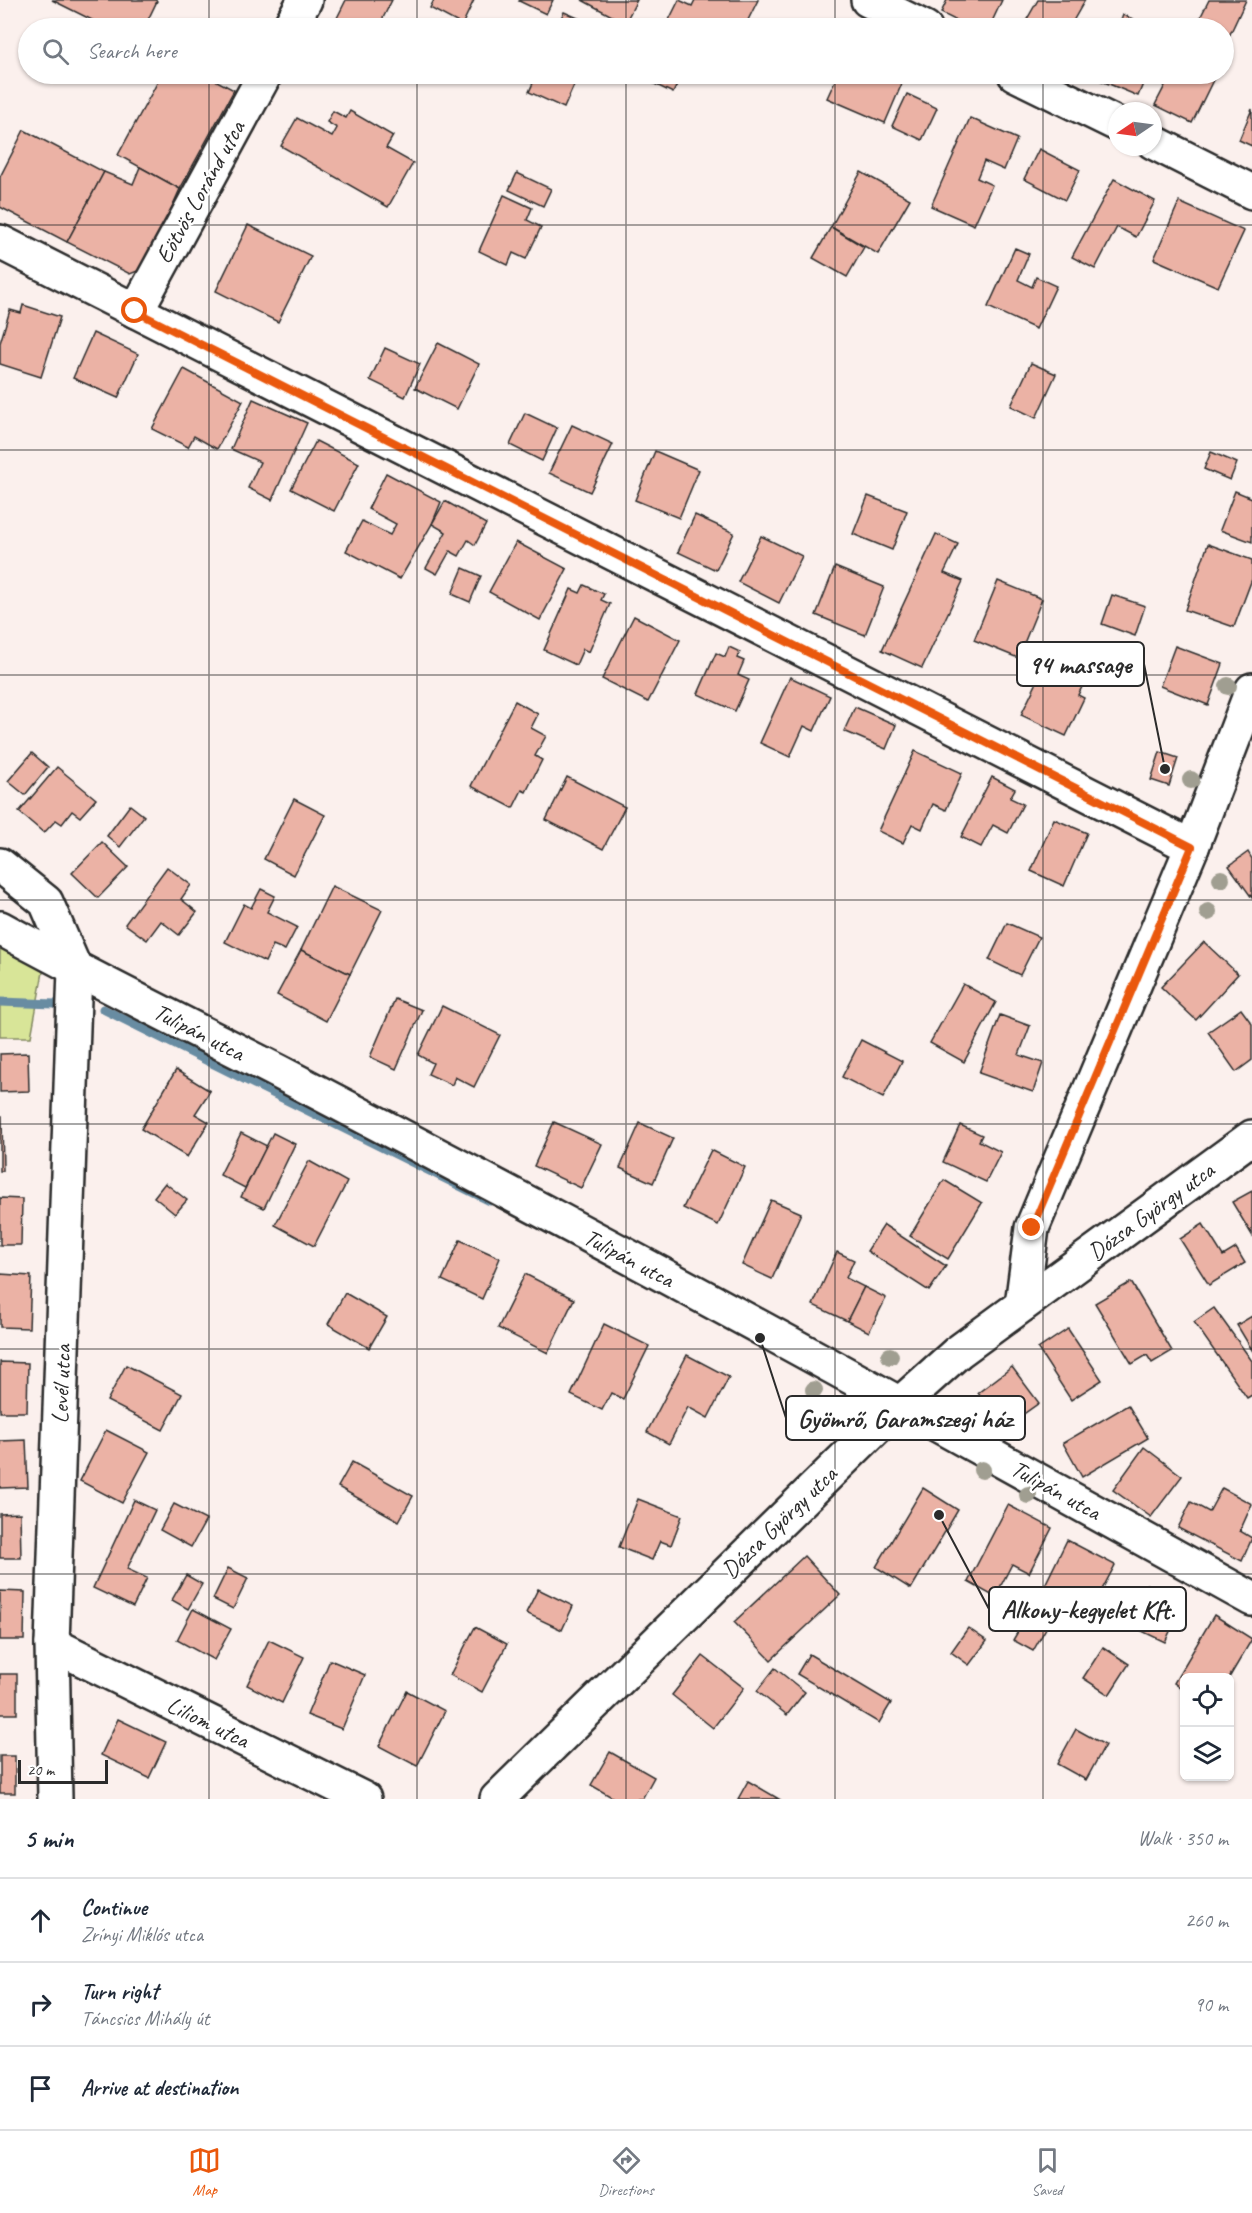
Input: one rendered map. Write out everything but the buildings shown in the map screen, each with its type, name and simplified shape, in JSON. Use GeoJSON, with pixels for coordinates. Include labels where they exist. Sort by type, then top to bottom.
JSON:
{"type":"FeatureCollection","features":[{"type":"Feature","properties":{"kind":"street"},"geometry":{"type":"LineString","coordinates":[[295,18],[305,0]]}},
{"type":"Feature","properties":{"kind":"street"},"geometry":{"type":"LineString","coordinates":[[868,0],[905,18]]}},
{"type":"Feature","properties":{"kind":"street","name":"Eötvös Loránd utca"},"geometry":{"type":"LineString","coordinates":[[135,311],[260,84]]}},
{"type":"Feature","properties":{"kind":"street"},"geometry":{"type":"LineString","coordinates":[[1035,84],[1108,120]]}},
{"type":"Feature","properties":{"kind":"street"},"geometry":{"type":"LineString","coordinates":[[1162,147],[1252,192]]}},
{"type":"Feature","properties":{"kind":"street"},"geometry":{"type":"LineString","coordinates":[[0,242],[1192,847]]}},
{"type":"Feature","properties":{"kind":"street"},"geometry":{"type":"LineString","coordinates":[[1022,1305],[1032,1228],[1192,847],[1252,690]]}},
{"type":"Feature","properties":{"kind":"street"},"geometry":{"type":"LineString","coordinates":[[0,865],[46,902],[75,969]]}},
{"type":"Feature","properties":{"kind":"street","name":"Tulipán utca"},"geometry":{"type":"LineString","coordinates":[[0,928],[75,969],[277,1071],[767,1331],[1252,1599]]}},
{"type":"Feature","properties":{"kind":"street","name":"Levél utca"},"geometry":{"type":"LineString","coordinates":[[55,1799],[52,1644],[75,969]]}},
{"type":"Feature","properties":{"kind":"street","name":"Dózsa György utca"},"geometry":{"type":"LineString","coordinates":[[497,1799],[900,1404],[958,1352],[1252,1137]]}},
{"type":"Feature","properties":{"kind":"street","name":"Liliom utca"},"geometry":{"type":"LineString","coordinates":[[52,1644],[364,1799]]}},
{"type":"Feature","properties":{"kind":"green space"},"geometry":{"type":"Polygon","coordinates":[[[0,925],[31,936],[43,972],[31,1037],[0,1037],[0,925]]]}},
{"type":"Feature","properties":{"kind":"waterway"},"geometry":{"type":"LineString","coordinates":[[0,1002],[55,1004]]}},
{"type":"Feature","properties":{"kind":"waterway"},"geometry":{"type":"LineString","coordinates":[[103,1009],[490,1201]]}},
{"type":"Feature","properties":{"kind":"place","name":"94 massage"},"geometry":{"type":"Point","coordinates":[1165,769]}},
{"type":"Feature","properties":{"kind":"place","name":"Gyömrő, Garamszegi ház"},"geometry":{"type":"Point","coordinates":[760,1338]}},
{"type":"Feature","properties":{"kind":"place","name":"Alkony-kegyelet Kft."},"geometry":{"type":"Point","coordinates":[939,1515]}},
{"type":"Feature","properties":{"kind":"route"},"geometry":{"type":"LineString","coordinates":[[135,311],[1192,847],[1032,1228]]}}]}
